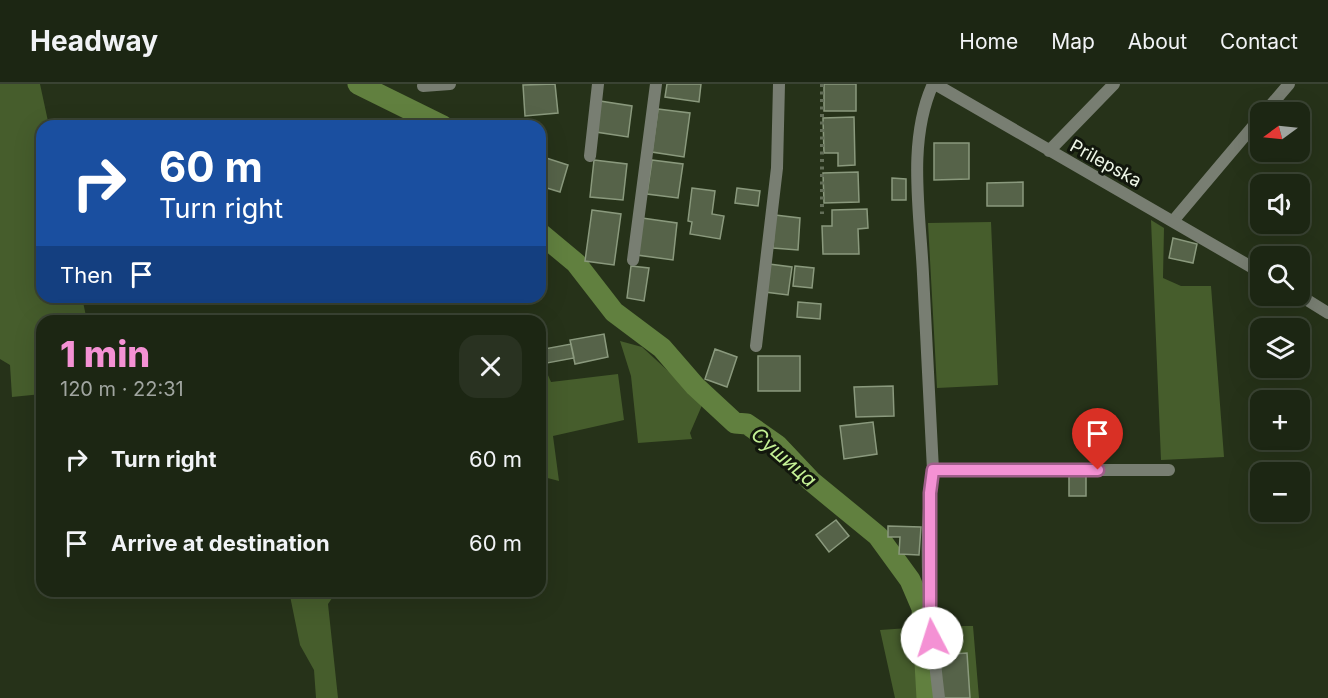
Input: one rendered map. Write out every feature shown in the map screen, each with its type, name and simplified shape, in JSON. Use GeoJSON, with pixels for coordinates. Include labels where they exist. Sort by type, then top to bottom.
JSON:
{"type":"FeatureCollection","features":[{"type":"Feature","properties":{"kind":"street"},"geometry":{"type":"LineString","coordinates":[[423,86],[450,84]]}},
{"type":"Feature","properties":{"kind":"street"},"geometry":{"type":"LineString","coordinates":[[590,156],[598,84]]}},
{"type":"Feature","properties":{"kind":"street"},"geometry":{"type":"LineString","coordinates":[[633,260],[656,84]]}},
{"type":"Feature","properties":{"kind":"street"},"geometry":{"type":"LineString","coordinates":[[756,346],[777,168],[779,84]]}},
{"type":"Feature","properties":{"kind":"street"},"geometry":{"type":"LineString","coordinates":[[934,84],[924,104],[920,124],[919,183],[933,470],[930,493],[930,618],[939,698]]}},
{"type":"Feature","properties":{"kind":"street","name":"Prilepska"},"geometry":{"type":"LineString","coordinates":[[934,84],[1250,266]]}},
{"type":"Feature","properties":{"kind":"street"},"geometry":{"type":"LineString","coordinates":[[1048,150],[1114,84]]}},
{"type":"Feature","properties":{"kind":"street"},"geometry":{"type":"LineString","coordinates":[[1274,102],[1289,84]]}},
{"type":"Feature","properties":{"kind":"street"},"geometry":{"type":"LineString","coordinates":[[1173,221],[1250,130]]}},
{"type":"Feature","properties":{"kind":"street"},"geometry":{"type":"LineString","coordinates":[[1310,302],[1328,313]]}},
{"type":"Feature","properties":{"kind":"street"},"geometry":{"type":"LineString","coordinates":[[933,470],[1169,470]]}},
{"type":"Feature","properties":{"kind":"path"},"geometry":{"type":"LineString","coordinates":[[822,84],[822,214]]}},
{"type":"Feature","properties":{"kind":"green space"},"geometry":{"type":"Polygon","coordinates":[[[0,84],[40,84],[48,120],[36,120],[36,303],[83,303],[86,315],[36,315],[36,395],[12,397],[10,365],[0,359],[0,84]]]}},
{"type":"Feature","properties":{"kind":"green space"},"geometry":{"type":"Polygon","coordinates":[[[1151,220],[1164,228],[1163,278],[1181,286],[1211,286],[1224,457],[1161,460],[1151,220]]]}},
{"type":"Feature","properties":{"kind":"green space"},"geometry":{"type":"Polygon","coordinates":[[[991,222],[998,385],[937,388],[928,223],[991,222]]]}},
{"type":"Feature","properties":{"kind":"green space"},"geometry":{"type":"Polygon","coordinates":[[[620,341],[642,347],[703,403],[690,433],[692,439],[638,443],[631,376],[620,341]]]}},
{"type":"Feature","properties":{"kind":"green space"},"geometry":{"type":"Polygon","coordinates":[[[546,371],[551,382],[618,374],[624,420],[553,436],[559,481],[546,478],[546,371]]]}},
{"type":"Feature","properties":{"kind":"green space"},"geometry":{"type":"Polygon","coordinates":[[[290,597],[333,597],[328,604],[338,698],[316,698],[314,670],[300,645],[290,597]]]}},
{"type":"Feature","properties":{"kind":"green space"},"geometry":{"type":"Polygon","coordinates":[[[973,626],[979,698],[895,698],[880,630],[973,626]]]}},
{"type":"Feature","properties":{"kind":"building"},"geometry":{"type":"Polygon","coordinates":[[[555,84],[558,113],[525,116],[523,85],[555,84]]]}},
{"type":"Feature","properties":{"kind":"building"},"geometry":{"type":"Polygon","coordinates":[[[667,84],[701,84],[699,102],[665,97],[667,84]]]}},
{"type":"Feature","properties":{"kind":"building"},"geometry":{"type":"Polygon","coordinates":[[[824,84],[856,84],[856,111],[824,111],[824,84]]]}},
{"type":"Feature","properties":{"kind":"building"},"geometry":{"type":"Polygon","coordinates":[[[600,101],[632,106],[628,137],[596,132],[600,101]]]}},
{"type":"Feature","properties":{"kind":"building"},"geometry":{"type":"Polygon","coordinates":[[[658,109],[690,113],[684,157],[652,152],[658,109]]]}},
{"type":"Feature","properties":{"kind":"building"},"geometry":{"type":"Polygon","coordinates":[[[854,117],[855,165],[838,166],[838,153],[824,153],[823,118],[854,117]]]}},
{"type":"Feature","properties":{"kind":"building"},"geometry":{"type":"Polygon","coordinates":[[[934,143],[969,143],[969,179],[934,180],[934,143]]]}},
{"type":"Feature","properties":{"kind":"building"},"geometry":{"type":"Polygon","coordinates":[[[546,158],[568,165],[560,192],[546,188],[546,158]]]}},
{"type":"Feature","properties":{"kind":"building"},"geometry":{"type":"Polygon","coordinates":[[[594,160],[627,164],[623,200],[590,197],[594,160]]]}},
{"type":"Feature","properties":{"kind":"building"},"geometry":{"type":"Polygon","coordinates":[[[652,160],[683,164],[678,198],[647,194],[652,160]]]}},
{"type":"Feature","properties":{"kind":"building"},"geometry":{"type":"Polygon","coordinates":[[[858,172],[859,202],[824,203],[823,173],[858,172]]]}},
{"type":"Feature","properties":{"kind":"building"},"geometry":{"type":"Polygon","coordinates":[[[892,178],[906,179],[906,200],[892,200],[892,178]]]}},
{"type":"Feature","properties":{"kind":"building"},"geometry":{"type":"Polygon","coordinates":[[[1023,182],[1023,206],[987,206],[987,183],[1023,182]]]}},
{"type":"Feature","properties":{"kind":"building"},"geometry":{"type":"Polygon","coordinates":[[[692,188],[715,191],[712,214],[724,216],[720,239],[690,234],[692,222],[688,221],[692,188]]]}},
{"type":"Feature","properties":{"kind":"building"},"geometry":{"type":"Polygon","coordinates":[[[737,188],[760,191],[758,206],[735,203],[737,188]]]}},
{"type":"Feature","properties":{"kind":"building"},"geometry":{"type":"Polygon","coordinates":[[[867,209],[868,228],[858,229],[859,254],[823,254],[822,226],[832,226],[832,210],[867,209]]]}},
{"type":"Feature","properties":{"kind":"building"},"geometry":{"type":"Polygon","coordinates":[[[592,210],[621,214],[614,265],[585,261],[592,210]]]}},
{"type":"Feature","properties":{"kind":"building"},"geometry":{"type":"Polygon","coordinates":[[[775,215],[800,218],[798,250],[773,248],[775,215]]]}},
{"type":"Feature","properties":{"kind":"building"},"geometry":{"type":"Polygon","coordinates":[[[642,218],[677,223],[673,260],[637,255],[642,218]]]}},
{"type":"Feature","properties":{"kind":"building"},"geometry":{"type":"Polygon","coordinates":[[[1173,238],[1197,244],[1193,263],[1169,258],[1173,238]]]}},
{"type":"Feature","properties":{"kind":"building"},"geometry":{"type":"Polygon","coordinates":[[[769,264],[792,267],[788,295],[765,292],[769,264]]]}},
{"type":"Feature","properties":{"kind":"building"},"geometry":{"type":"Polygon","coordinates":[[[631,266],[649,268],[644,301],[627,298],[631,266]]]}},
{"type":"Feature","properties":{"kind":"building"},"geometry":{"type":"Polygon","coordinates":[[[795,266],[814,268],[812,288],[793,286],[795,266]]]}},
{"type":"Feature","properties":{"kind":"building"},"geometry":{"type":"Polygon","coordinates":[[[798,302],[821,304],[820,319],[797,317],[798,302]]]}},
{"type":"Feature","properties":{"kind":"building"},"geometry":{"type":"Polygon","coordinates":[[[604,334],[608,357],[575,364],[570,340],[604,334]]]}},
{"type":"Feature","properties":{"kind":"building"},"geometry":{"type":"Polygon","coordinates":[[[571,344],[574,358],[547,363],[546,349],[571,344]]]}},
{"type":"Feature","properties":{"kind":"building"},"geometry":{"type":"Polygon","coordinates":[[[715,349],[737,357],[727,387],[705,379],[715,349]]]}},
{"type":"Feature","properties":{"kind":"building"},"geometry":{"type":"Polygon","coordinates":[[[758,356],[800,356],[800,391],[758,391],[758,356]]]}},
{"type":"Feature","properties":{"kind":"building"},"geometry":{"type":"Polygon","coordinates":[[[893,386],[894,416],[856,417],[854,387],[893,386]]]}},
{"type":"Feature","properties":{"kind":"building"},"geometry":{"type":"Polygon","coordinates":[[[873,422],[877,454],[844,459],[840,426],[873,422]]]}},
{"type":"Feature","properties":{"kind":"building"},"geometry":{"type":"Polygon","coordinates":[[[1069,475],[1086,475],[1086,496],[1069,496],[1069,475]]]}},
{"type":"Feature","properties":{"kind":"building"},"geometry":{"type":"Polygon","coordinates":[[[836,520],[849,536],[829,552],[816,535],[836,520]]]}},
{"type":"Feature","properties":{"kind":"building"},"geometry":{"type":"Polygon","coordinates":[[[888,526],[921,527],[919,555],[899,554],[900,537],[888,537],[888,526]]]}},
{"type":"Feature","properties":{"kind":"building"},"geometry":{"type":"Polygon","coordinates":[[[967,653],[970,698],[943,698],[939,655],[967,653]]]}},
{"type":"Feature","properties":{"kind":"waterway","name":"Сушица"},"geometry":{"type":"LineString","coordinates":[[358,84],[431,120]]}},
{"type":"Feature","properties":{"kind":"waterway","name":"Сушица"},"geometry":{"type":"LineString","coordinates":[[546,238],[576,263],[614,312],[662,348],[695,386],[735,423],[747,424],[777,445],[811,481],[878,536],[910,580],[922,608],[927,698]]}},
{"type":"Feature","properties":{"kind":"route"},"geometry":{"type":"LineString","coordinates":[[932,638],[930,493],[933,470],[1098,470]]}}]}
